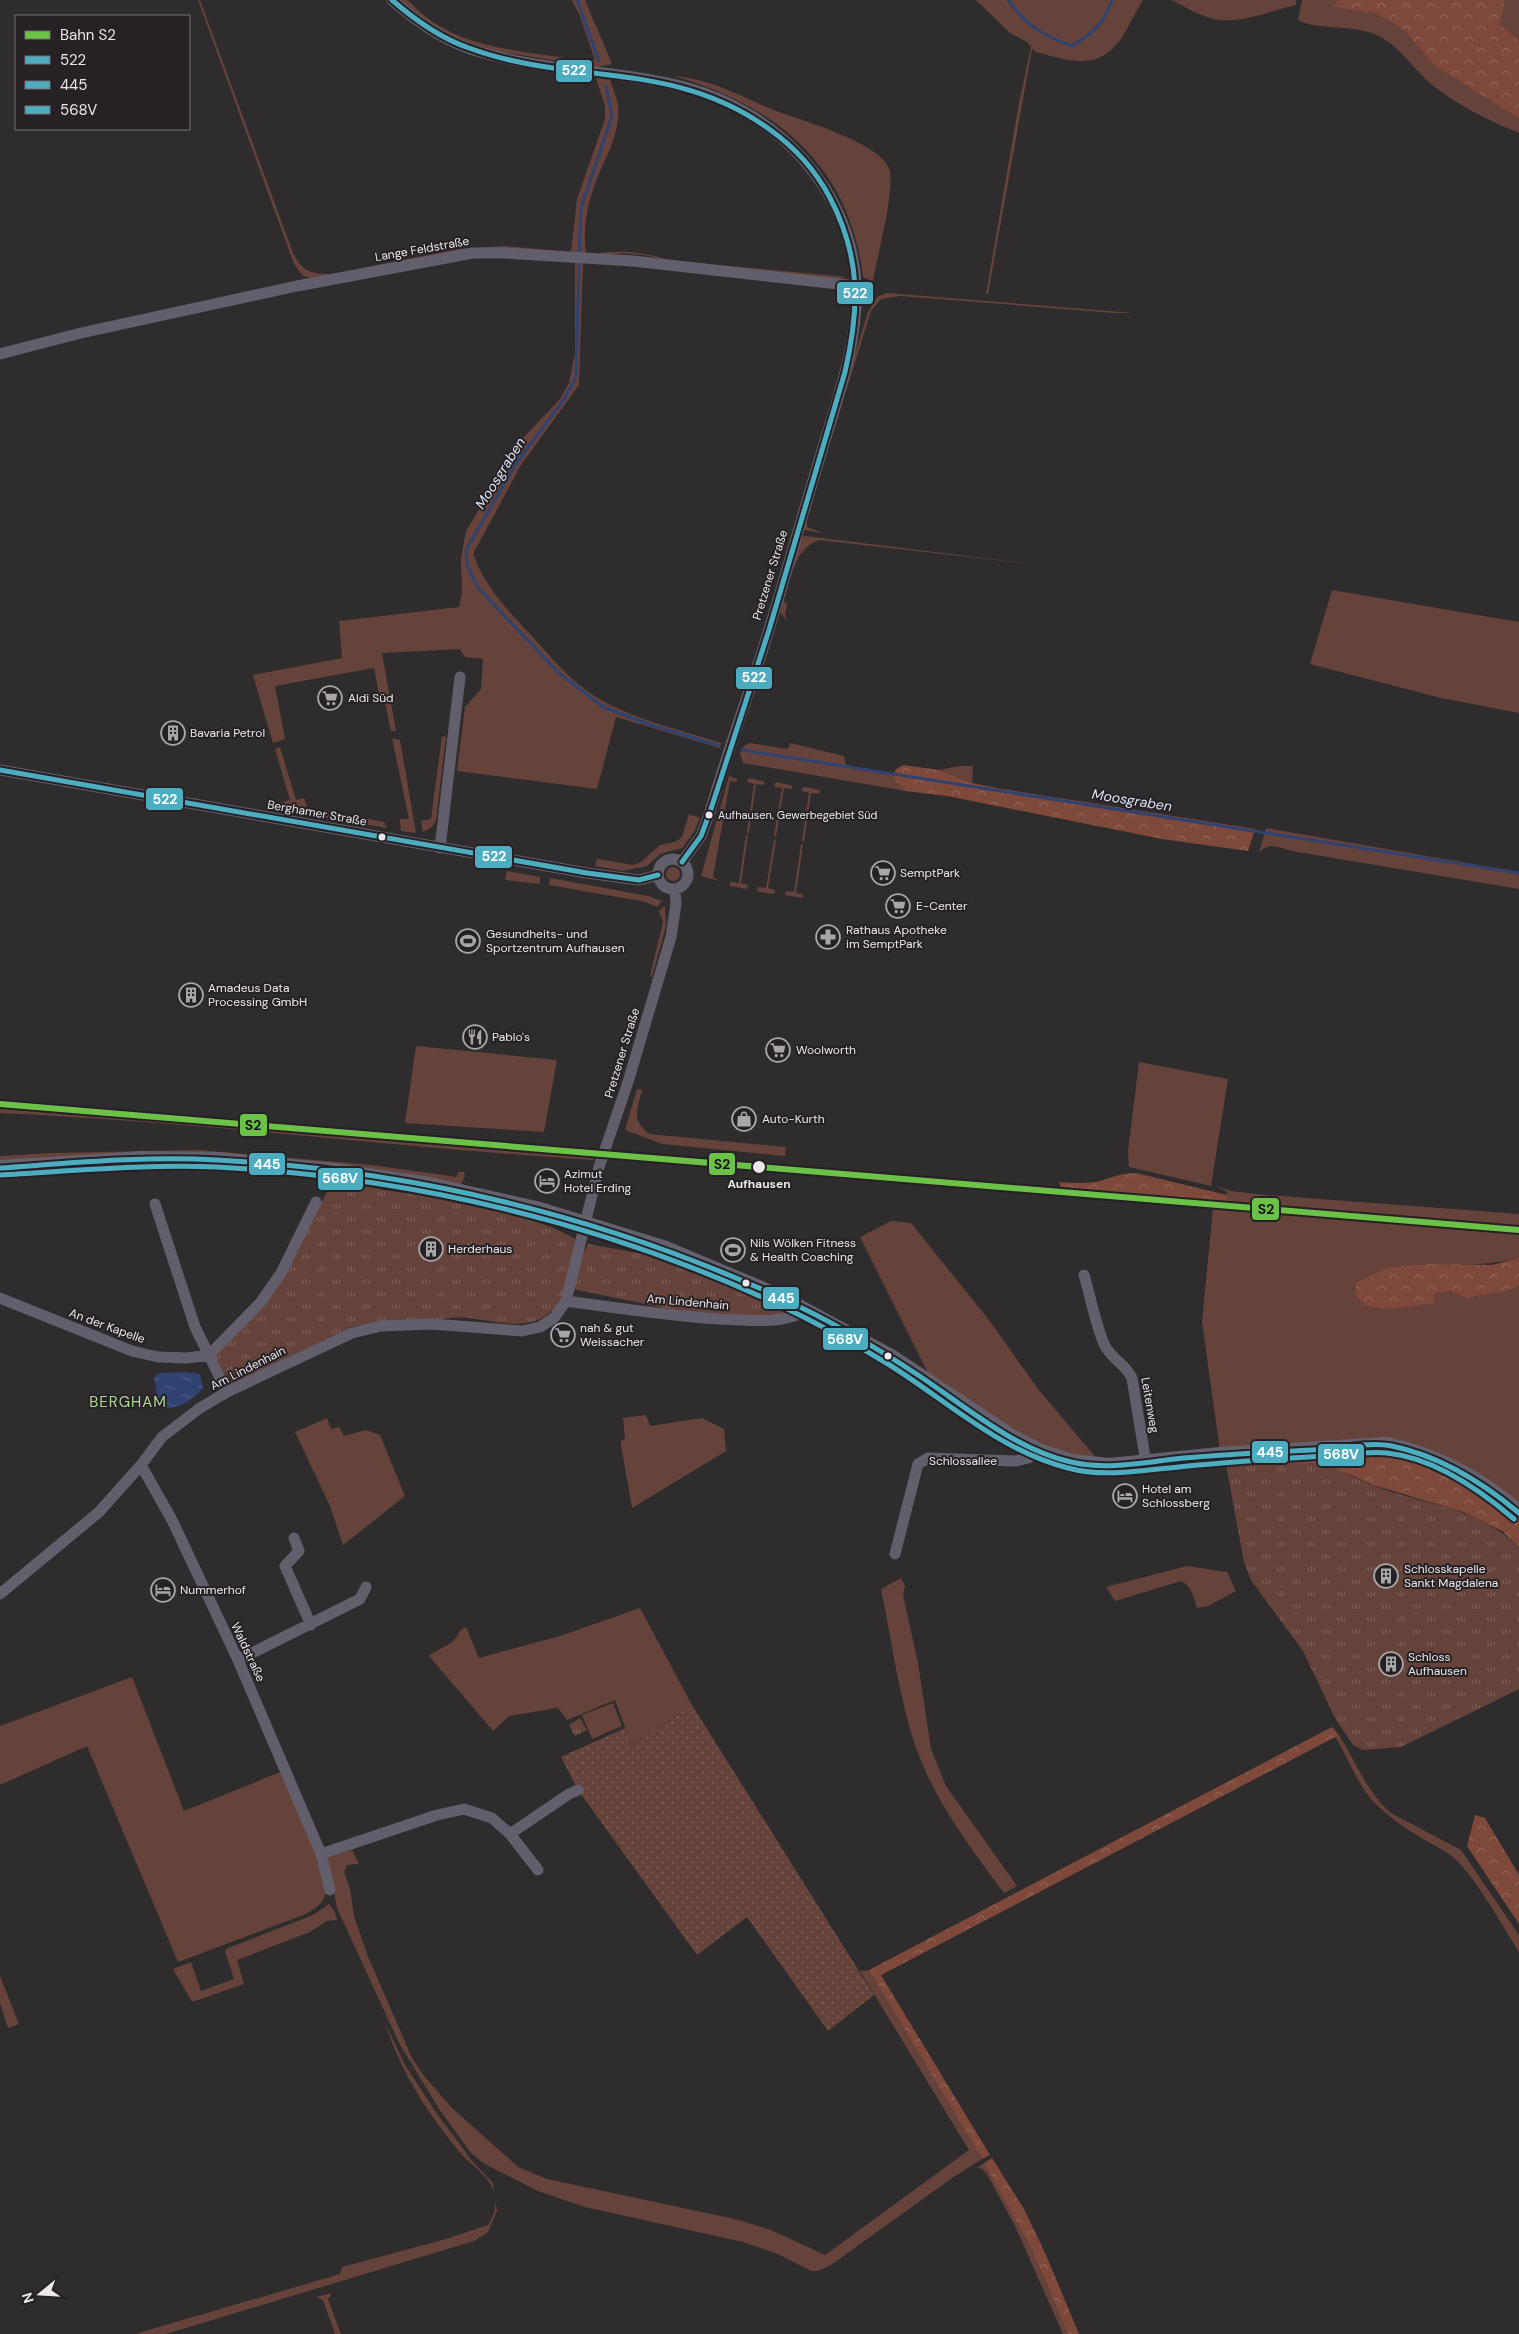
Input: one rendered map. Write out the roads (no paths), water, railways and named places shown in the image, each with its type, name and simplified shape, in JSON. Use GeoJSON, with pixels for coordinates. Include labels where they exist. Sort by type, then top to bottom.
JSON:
{"type":"FeatureCollection","features":[{"type":"Feature","properties":{"kind":"main road"},"geometry":{"type":"LineString","coordinates":[[0,1168],[142,1159],[218,1160],[334,1171],[430,1185],[501,1200],[584,1223],[666,1249],[757,1286],[891,1357],[988,1422],[1039,1451],[1072,1462],[1091,1465],[1146,1463],[1230,1455],[1387,1445],[1411,1450],[1442,1461],[1483,1484],[1519,1513]]}},
{"type":"Feature","properties":{"kind":"street","name":"Pretzener Straße"},"geometry":{"type":"LineString","coordinates":[[392,0],[424,25],[460,45],[481,52],[540,64],[667,82],[701,92],[753,116],[784,140],[805,161],[833,201],[847,239],[854,266],[856,286],[852,340],[798,532],[710,812],[701,836],[682,862]]}},
{"type":"Feature","properties":{"kind":"street","name":"Lange Feldstraße"},"geometry":{"type":"LineString","coordinates":[[0,354],[298,286],[462,255],[504,253],[633,261],[856,286]]}},
{"type":"Feature","properties":{"kind":"street"},"geometry":{"type":"LineString","coordinates":[[440,848],[460,677]]}},
{"type":"Feature","properties":{"kind":"street","name":"Berghamer Straße"},"geometry":{"type":"LineString","coordinates":[[0,770],[440,848],[639,880],[658,875]]}},
{"type":"Feature","properties":{"kind":"street"},"geometry":{"type":"LineString","coordinates":[[673,859],[682,862],[687,870],[687,879],[682,886],[675,889],[662,884],[658,875],[659,868],[666,861],[673,859]]}},
{"type":"Feature","properties":{"kind":"street","name":"Pretzener Straße"},"geometry":{"type":"LineString","coordinates":[[584,1223],[599,1167],[620,1106],[671,937],[676,904],[675,889]]}},
{"type":"Feature","properties":{"kind":"street"},"geometry":{"type":"LineString","coordinates":[[209,1355],[260,1303],[281,1273],[316,1202]]}},
{"type":"Feature","properties":{"kind":"street"},"geometry":{"type":"LineString","coordinates":[[155,1204],[195,1327],[227,1392]]}},
{"type":"Feature","properties":{"kind":"street","name":"Am Lindenhain"},"geometry":{"type":"LineString","coordinates":[[0,1594],[99,1512],[141,1465],[162,1437],[200,1408],[227,1392],[352,1333],[381,1326],[432,1324],[522,1331],[540,1327],[554,1318],[566,1301],[584,1223]]}},
{"type":"Feature","properties":{"kind":"street","name":"Leitenweg"},"geometry":{"type":"LineString","coordinates":[[1084,1276],[1105,1346],[1118,1362],[1128,1370],[1132,1378],[1146,1463]]}},
{"type":"Feature","properties":{"kind":"street","name":"An der Kapelle"},"geometry":{"type":"LineString","coordinates":[[0,1298],[132,1351],[158,1357],[187,1358],[209,1355]]}},
{"type":"Feature","properties":{"kind":"street","name":"Am Lindenhain"},"geometry":{"type":"LineString","coordinates":[[566,1301],[676,1316],[765,1321],[791,1318],[806,1311]]}},
{"type":"Feature","properties":{"kind":"street","name":"Schlossallee"},"geometry":{"type":"LineString","coordinates":[[895,1554],[918,1464],[928,1458],[1016,1461],[1028,1458],[1039,1451]]}},
{"type":"Feature","properties":{"kind":"street","name":"Waldstraße"},"geometry":{"type":"LineString","coordinates":[[141,1465],[172,1520],[238,1660],[321,1854],[330,1890]]}},
{"type":"Feature","properties":{"kind":"street"},"geometry":{"type":"LineString","coordinates":[[294,1538],[299,1551],[284,1566],[311,1624]]}},
{"type":"Feature","properties":{"kind":"street"},"geometry":{"type":"LineString","coordinates":[[238,1660],[360,1599],[366,1587]]}},
{"type":"Feature","properties":{"kind":"street"},"geometry":{"type":"LineString","coordinates":[[510,1834],[569,1794],[578,1790]]}},
{"type":"Feature","properties":{"kind":"street"},"geometry":{"type":"LineString","coordinates":[[321,1854],[457,1809],[474,1811],[492,1818],[510,1834],[538,1870]]}},
{"type":"Feature","properties":{"kind":"water"},"geometry":{"type":"Polygon","coordinates":[[[185,1372],[200,1374],[203,1388],[183,1404],[172,1408],[159,1407],[154,1377],[159,1373],[185,1372]]]}},
{"type":"Feature","properties":{"kind":"waterway","name":"Moosgraben"},"geometry":{"type":"LineString","coordinates":[[577,0],[599,61]]}},
{"type":"Feature","properties":{"kind":"waterway"},"geometry":{"type":"LineString","coordinates":[[1008,0],[1022,17],[1036,29],[1072,46],[1097,27],[1105,16],[1112,0]]}},
{"type":"Feature","properties":{"kind":"waterway","name":"Moosgraben"},"geometry":{"type":"LineString","coordinates":[[579,254],[581,208],[612,116],[606,86]]}},
{"type":"Feature","properties":{"kind":"waterway","name":"Moosgraben"},"geometry":{"type":"LineString","coordinates":[[579,261],[576,377],[565,398],[517,462],[466,550],[467,565],[478,588],[559,673],[603,707],[651,725],[718,745]]}},
{"type":"Feature","properties":{"kind":"waterway","name":"Moosgraben"},"geometry":{"type":"LineString","coordinates":[[742,750],[1519,873]]}},
{"type":"Feature","properties":{"kind":"rail line","name":"S2"},"geometry":{"type":"LineString","coordinates":[[0,1104],[1519,1230]]}},
{"type":"Feature","properties":{"kind":"place","name":"Aldi Süd"},"geometry":{"type":"Point","coordinates":[330,698]}},
{"type":"Feature","properties":{"kind":"place","name":"Bavaria Petrol"},"geometry":{"type":"Point","coordinates":[173,733]}},
{"type":"Feature","properties":{"kind":"place","name":"Aufhausen, Gewerbegebiet Süd"},"geometry":{"type":"Point","coordinates":[709,815]}},
{"type":"Feature","properties":{"kind":"place","name":"SemptPark"},"geometry":{"type":"Point","coordinates":[883,873]}},
{"type":"Feature","properties":{"kind":"place","name":"E-Center"},"geometry":{"type":"Point","coordinates":[898,906]}},
{"type":"Feature","properties":{"kind":"place","name":"Rathaus Apotheke im SemptPark"},"geometry":{"type":"Point","coordinates":[828,937]}},
{"type":"Feature","properties":{"kind":"place","name":"Gesundheits- und Sportzentrum Aufhausen"},"geometry":{"type":"Point","coordinates":[468,941]}},
{"type":"Feature","properties":{"kind":"place","name":"Amadeus Data Processing GmbH"},"geometry":{"type":"Point","coordinates":[191,995]}},
{"type":"Feature","properties":{"kind":"place","name":"Pablo's"},"geometry":{"type":"Point","coordinates":[475,1037]}},
{"type":"Feature","properties":{"kind":"place","name":"Woolworth"},"geometry":{"type":"Point","coordinates":[778,1050]}},
{"type":"Feature","properties":{"kind":"place","name":"Auto-Kurth"},"geometry":{"type":"Point","coordinates":[744,1119]}},
{"type":"Feature","properties":{"kind":"place","name":"Aufhausen"},"geometry":{"type":"Point","coordinates":[759,1167]}},
{"type":"Feature","properties":{"kind":"place","name":"Azimut Hotel Erding"},"geometry":{"type":"Point","coordinates":[547,1181]}},
{"type":"Feature","properties":{"kind":"place","name":"Herderhaus"},"geometry":{"type":"Point","coordinates":[431,1249]}},
{"type":"Feature","properties":{"kind":"place","name":"Nils Wölken Fitness & Health Coaching"},"geometry":{"type":"Point","coordinates":[733,1250]}},
{"type":"Feature","properties":{"kind":"place","name":"nah & gut Weissacher"},"geometry":{"type":"Point","coordinates":[563,1335]}},
{"type":"Feature","properties":{"kind":"place","name":"Hotel am Schlossberg"},"geometry":{"type":"Point","coordinates":[1125,1496]}},
{"type":"Feature","properties":{"kind":"place","name":"Schlosskapelle Sankt Magdalena"},"geometry":{"type":"Point","coordinates":[1386,1576]}},
{"type":"Feature","properties":{"kind":"place","name":"Nummerhof"},"geometry":{"type":"Point","coordinates":[163,1590]}},
{"type":"Feature","properties":{"kind":"place","name":"Schloss Aufhausen"},"geometry":{"type":"Point","coordinates":[1391,1664]}},
{"type":"Feature","properties":{"kind":"district","name":"BERGHAM"},"geometry":{"type":"Point","coordinates":[128,1402]}}]}
